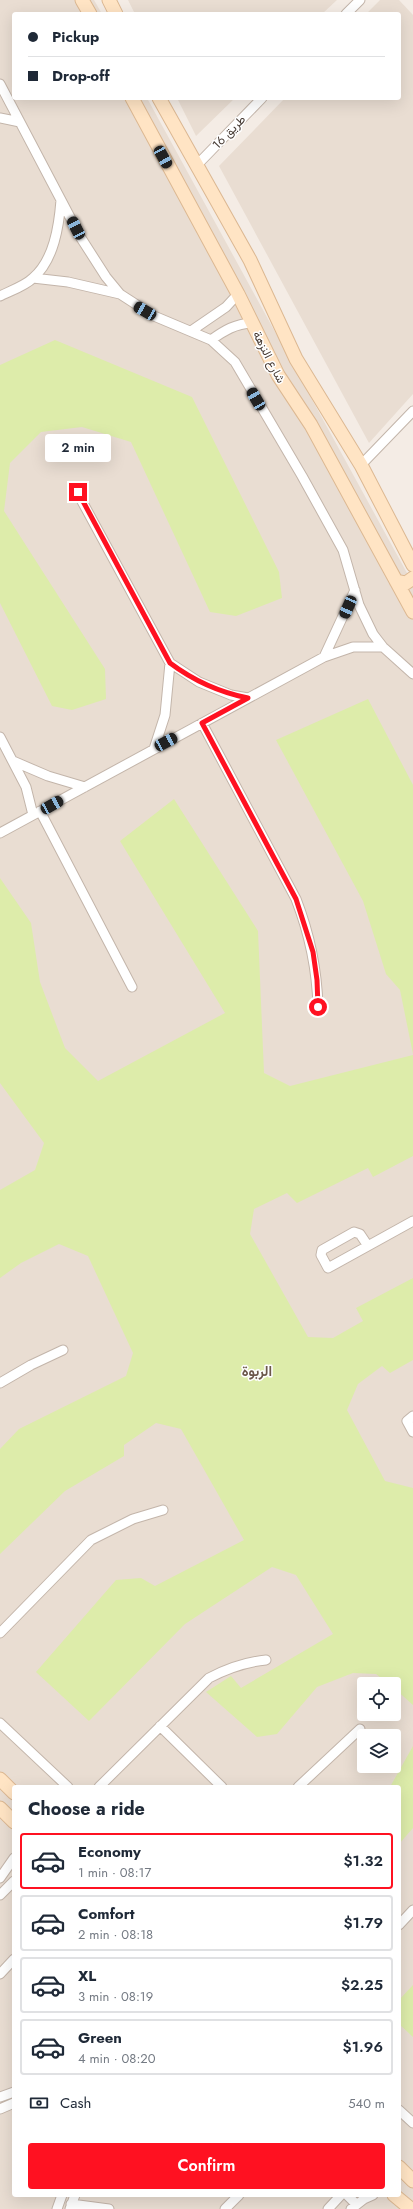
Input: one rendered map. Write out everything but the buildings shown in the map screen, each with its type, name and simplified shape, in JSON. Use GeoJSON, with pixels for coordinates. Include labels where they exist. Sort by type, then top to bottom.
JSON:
{"type":"FeatureCollection","features":[{"type":"Feature","properties":{"kind":"main road"},"geometry":{"type":"LineString","coordinates":[[82,0],[89,12]]}},
{"type":"Feature","properties":{"kind":"main road"},"geometry":{"type":"LineString","coordinates":[[109,0],[115,12]]}},
{"type":"Feature","properties":{"kind":"main road","name":"شارع النزهة"},"geometry":{"type":"LineString","coordinates":[[133,100],[238,294],[278,375],[311,425],[413,612]]}},
{"type":"Feature","properties":{"kind":"main road","name":"شارع النزهة"},"geometry":{"type":"LineString","coordinates":[[160,100],[250,260],[296,358],[361,465],[408,547],[413,565]]}},
{"type":"Feature","properties":{"kind":"main road"},"geometry":{"type":"LineString","coordinates":[[396,582],[406,583],[413,578]]}},
{"type":"Feature","properties":{"kind":"main road"},"geometry":{"type":"LineString","coordinates":[[0,1779],[12,1791]]}},
{"type":"Feature","properties":{"kind":"main road"},"geometry":{"type":"LineString","coordinates":[[0,1808],[12,1820]]}},
{"type":"Feature","properties":{"kind":"main road"},"geometry":{"type":"LineString","coordinates":[[401,2168],[413,2180]]}},
{"type":"Feature","properties":{"kind":"main road"},"geometry":{"type":"LineString","coordinates":[[396,2197],[411,2209]]}},
{"type":"Feature","properties":{"kind":"street"},"geometry":{"type":"LineString","coordinates":[[348,12],[360,0]]}},
{"type":"Feature","properties":{"kind":"street"},"geometry":{"type":"LineString","coordinates":[[0,84],[93,258],[120,294]]}},
{"type":"Feature","properties":{"kind":"street","name":"طريق 16"},"geometry":{"type":"LineString","coordinates":[[196,166],[260,100]]}},
{"type":"Feature","properties":{"kind":"street"},"geometry":{"type":"LineString","coordinates":[[0,118],[20,122]]}},
{"type":"Feature","properties":{"kind":"street"},"geometry":{"type":"LineString","coordinates":[[0,296],[33,278],[46,260],[55,241],[60,220],[61,198]]}},
{"type":"Feature","properties":{"kind":"street"},"geometry":{"type":"LineString","coordinates":[[33,278],[74,283],[120,294],[154,316],[211,340],[224,350],[235,362],[302,476],[343,550],[365,620],[383,647],[413,674]]}},
{"type":"Feature","properties":{"kind":"street"},"geometry":{"type":"LineString","coordinates":[[191,331],[226,307],[238,294]]}},
{"type":"Feature","properties":{"kind":"street"},"geometry":{"type":"LineString","coordinates":[[211,340],[229,327],[240,323],[252,323]]}},
{"type":"Feature","properties":{"kind":"street"},"geometry":{"type":"LineString","coordinates":[[361,465],[413,410]]}},
{"type":"Feature","properties":{"kind":"street"},"geometry":{"type":"LineString","coordinates":[[78,492],[170,663],[194,679],[214,689],[248,698]]}},
{"type":"Feature","properties":{"kind":"street"},"geometry":{"type":"LineString","coordinates":[[324,657],[355,590]]}},
{"type":"Feature","properties":{"kind":"street"},"geometry":{"type":"LineString","coordinates":[[0,833],[324,657],[353,647],[383,647]]}},
{"type":"Feature","properties":{"kind":"street"},"geometry":{"type":"LineString","coordinates":[[154,749],[168,698],[170,663]]}},
{"type":"Feature","properties":{"kind":"street"},"geometry":{"type":"LineString","coordinates":[[202,723],[296,899],[313,952],[317,980],[318,1007]]}},
{"type":"Feature","properties":{"kind":"street"},"geometry":{"type":"LineString","coordinates":[[0,737],[26,787],[37,813],[132,987]]}},
{"type":"Feature","properties":{"kind":"street"},"geometry":{"type":"LineString","coordinates":[[13,761],[48,776],[85,787]]}},
{"type":"Feature","properties":{"kind":"street"},"geometry":{"type":"LineString","coordinates":[[368,1246],[360,1234],[354,1232],[322,1250],[321,1255],[328,1268],[368,1246],[413,1221]]}},
{"type":"Feature","properties":{"kind":"street"},"geometry":{"type":"LineString","coordinates":[[0,1383],[31,1365],[63,1350]]}},
{"type":"Feature","properties":{"kind":"street"},"geometry":{"type":"LineString","coordinates":[[413,1416],[407,1421],[413,1432]]}},
{"type":"Feature","properties":{"kind":"street"},"geometry":{"type":"LineString","coordinates":[[0,1634],[91,1540],[133,1519],[163,1510]]}},
{"type":"Feature","properties":{"kind":"street"},"geometry":{"type":"LineString","coordinates":[[101,1785],[209,1678],[227,1668],[240,1664],[266,1660]]}},
{"type":"Feature","properties":{"kind":"street"},"geometry":{"type":"LineString","coordinates":[[0,1723],[66,1785]]}},
{"type":"Feature","properties":{"kind":"street"},"geometry":{"type":"LineString","coordinates":[[160,1726],[220,1785]]}},
{"type":"Feature","properties":{"kind":"street"},"geometry":{"type":"LineString","coordinates":[[300,1785],[357,1732]]}},
{"type":"Feature","properties":{"kind":"street"},"geometry":{"type":"LineString","coordinates":[[0,1878],[12,1862]]}},
{"type":"Feature","properties":{"kind":"street"},"geometry":{"type":"LineString","coordinates":[[0,1895],[12,1883]]}},
{"type":"Feature","properties":{"kind":"street"},"geometry":{"type":"LineString","coordinates":[[401,1923],[413,1910]]}},
{"type":"Feature","properties":{"kind":"street"},"geometry":{"type":"LineString","coordinates":[[0,1974],[12,1961]]}},
{"type":"Feature","properties":{"kind":"street"},"geometry":{"type":"LineString","coordinates":[[7,2106],[2,2096],[12,2093]]}},
{"type":"Feature","properties":{"kind":"street"},"geometry":{"type":"LineString","coordinates":[[401,2112],[413,2123]]}},
{"type":"Feature","properties":{"kind":"street"},"geometry":{"type":"LineString","coordinates":[[57,2209],[61,2197]]}},
{"type":"Feature","properties":{"kind":"street"},"geometry":{"type":"LineString","coordinates":[[74,2197],[71,2207],[109,2209]]}},
{"type":"Feature","properties":{"kind":"street"},"geometry":{"type":"LineString","coordinates":[[225,2209],[236,2197]]}},
{"type":"Feature","properties":{"kind":"street"},"geometry":{"type":"LineString","coordinates":[[328,2209],[339,2197]]}},
{"type":"Feature","properties":{"kind":"street"},"geometry":{"type":"LineString","coordinates":[[348,2197],[353,2207],[370,2197]]}},
{"type":"Feature","properties":{"kind":"shaded area"},"geometry":{"type":"Polygon","coordinates":[[[0,0],[94,0],[101,12],[12,12],[12,100],[148,100],[413,584],[413,2209],[0,2209],[0,0]]]}},
{"type":"Feature","properties":{"kind":"shaded area"},"geometry":{"type":"Polygon","coordinates":[[[128,0],[337,0],[324,12],[134,12],[128,0]]]}},
{"type":"Feature","properties":{"kind":"shaded area"},"geometry":{"type":"Polygon","coordinates":[[[380,0],[399,0],[413,15],[413,394],[369,443],[219,166],[283,100],[401,100],[401,12],[368,12],[380,0]]]}},
{"type":"Feature","properties":{"kind":"shaded area"},"geometry":{"type":"Polygon","coordinates":[[[178,100],[233,100],[196,136],[178,100]]]}},
{"type":"Feature","properties":{"kind":"green space"},"geometry":{"type":"Polygon","coordinates":[[[55,340],[192,397],[279,572],[282,598],[236,616],[210,612],[131,442],[82,427],[41,432],[10,463],[4,511],[105,669],[106,699],[72,710],[52,706],[0,603],[0,365],[55,340]]]}},
{"type":"Feature","properties":{"kind":"green space"},"geometry":{"type":"Polygon","coordinates":[[[368,699],[413,785],[413,1054],[400,990],[386,974],[363,901],[276,740],[368,699]]]}},
{"type":"Feature","properties":{"kind":"green space"},"geometry":{"type":"Polygon","coordinates":[[[174,799],[258,931],[264,1073],[290,1086],[413,1055],[413,1156],[373,1177],[368,1168],[297,1203],[287,1193],[254,1209],[250,1234],[308,1337],[333,1338],[363,1321],[356,1308],[413,1278],[413,1360],[390,1373],[382,1366],[358,1384],[347,1410],[385,1481],[413,1488],[413,1705],[401,1694],[401,1677],[380,1677],[376,1674],[353,1673],[317,1687],[277,1734],[257,1737],[206,1692],[231,1676],[241,1688],[333,1634],[296,1575],[272,1567],[185,1624],[89,1721],[36,1672],[116,1580],[141,1578],[155,1586],[244,1540],[181,1429],[156,1423],[124,1445],[124,1456],[65,1491],[0,1554],[0,1449],[19,1429],[126,1376],[133,1353],[88,1256],[59,1244],[21,1263],[0,1278],[0,1190],[35,1170],[44,1143],[0,1083],[0,878],[31,923],[40,982],[65,1048],[98,1081],[225,1013],[120,841],[174,799]]]}},
{"type":"Feature","properties":{"kind":"green space"},"geometry":{"type":"Polygon","coordinates":[[[413,1746],[413,1828],[401,1842],[401,1785],[391,1785],[398,1773],[401,1773],[401,1767],[413,1746]]]}},
{"type":"Feature","properties":{"kind":"green space"},"geometry":{"type":"Polygon","coordinates":[[[413,1985],[413,2037],[401,2026],[401,1998],[413,1985]]]}},
{"type":"Feature","properties":{"kind":"district","name":"الربوة"},"geometry":{"type":"Point","coordinates":[257,1371]}},
{"type":"Feature","properties":{"kind":"route"},"geometry":{"type":"LineString","coordinates":[[78,492],[170,663],[191,678],[214,689],[231,695],[248,698],[202,723],[296,899],[306,925],[313,952],[317,980],[318,1007]]}}]}
